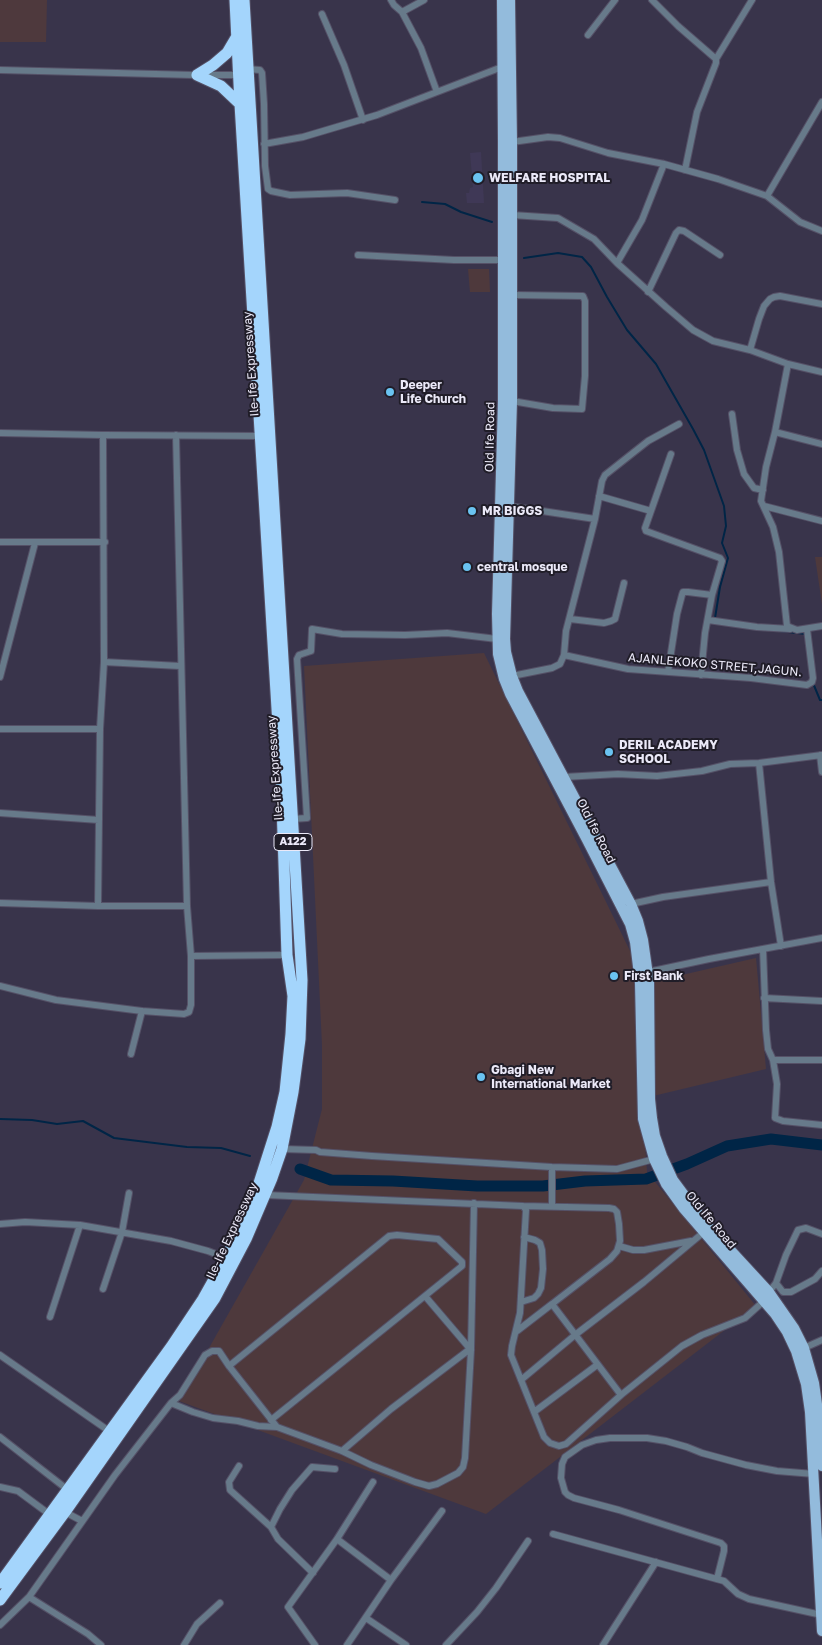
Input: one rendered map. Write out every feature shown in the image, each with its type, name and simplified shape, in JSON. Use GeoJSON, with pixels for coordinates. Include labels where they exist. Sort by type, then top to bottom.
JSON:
{"type":"FeatureCollection","features":[{"type":"Feature","properties":{"kind":"highway","name":"Ile-Ife Expressway"},"geometry":{"type":"LineString","coordinates":[[0,1600],[215,1298],[246,1239],[266,1195],[282,1149],[297,1066],[302,1015],[302,980],[277,541],[243,72],[237,36],[235,0]]}},
{"type":"Feature","properties":{"kind":"highway","name":"Ile-Ife Expressway"},"geometry":{"type":"LineString","coordinates":[[0,1583],[203,1299],[226,1258],[253,1202],[263,1176],[285,1092],[293,996],[287,955],[280,764],[240,104],[243,72],[244,0]]}},
{"type":"Feature","properties":{"kind":"highway"},"geometry":{"type":"LineString","coordinates":[[197,75],[227,53],[237,36]]}},
{"type":"Feature","properties":{"kind":"highway"},"geometry":{"type":"LineString","coordinates":[[197,75],[221,86],[240,104]]}},
{"type":"Feature","properties":{"kind":"main road","name":"Old Ife Road"},"geometry":{"type":"LineString","coordinates":[[502,0],[502,67],[512,215],[512,401],[506,454],[497,639],[500,664],[510,694],[591,838],[631,904],[643,940],[648,972],[647,1118],[655,1136],[666,1175],[704,1232],[767,1296],[787,1332],[796,1351],[806,1384],[816,1447],[822,1466]]}},
{"type":"Feature","properties":{"kind":"main road","name":"Old Ife Road"},"geometry":{"type":"LineString","coordinates":[[510,0],[512,142],[508,166],[504,260],[506,454],[509,506],[506,652],[518,691],[564,777],[630,924],[635,942],[640,983],[647,1118],[654,1159],[794,1328],[804,1348],[814,1382],[818,1411],[814,1474],[822,1631]]}},
{"type":"Feature","properties":{"kind":"street"},"geometry":{"type":"LineString","coordinates":[[391,0],[402,12],[420,48],[437,92]]}},
{"type":"Feature","properties":{"kind":"street"},"geometry":{"type":"LineString","coordinates":[[402,12],[424,0]]}},
{"type":"Feature","properties":{"kind":"street"},"geometry":{"type":"LineString","coordinates":[[588,34],[615,0]]}},
{"type":"Feature","properties":{"kind":"street"},"geometry":{"type":"LineString","coordinates":[[652,0],[716,59]]}},
{"type":"Feature","properties":{"kind":"street"},"geometry":{"type":"LineString","coordinates":[[685,170],[697,112],[716,59],[752,0]]}},
{"type":"Feature","properties":{"kind":"street"},"geometry":{"type":"LineString","coordinates":[[322,14],[344,65],[363,120]]}},
{"type":"Feature","properties":{"kind":"street"},"geometry":{"type":"LineString","coordinates":[[264,144],[303,137],[363,120],[502,67]]}},
{"type":"Feature","properties":{"kind":"street"},"geometry":{"type":"LineString","coordinates":[[0,70],[197,75],[260,70],[262,73],[267,187],[271,191],[290,194],[347,193],[395,200]]}},
{"type":"Feature","properties":{"kind":"street"},"geometry":{"type":"LineString","coordinates":[[767,196],[822,102]]}},
{"type":"Feature","properties":{"kind":"street"},"geometry":{"type":"LineString","coordinates":[[512,142],[548,136],[560,138],[608,153],[664,164],[718,179],[767,196],[800,222],[822,231]]}},
{"type":"Feature","properties":{"kind":"street"},"geometry":{"type":"LineString","coordinates":[[617,263],[642,220],[664,164]]}},
{"type":"Feature","properties":{"kind":"street"},"geometry":{"type":"LineString","coordinates":[[512,215],[558,218],[594,239],[648,292],[686,324],[713,341],[750,350],[788,364],[822,372]]}},
{"type":"Feature","properties":{"kind":"street"},"geometry":{"type":"LineString","coordinates":[[648,292],[679,230],[684,231],[720,255]]}},
{"type":"Feature","properties":{"kind":"street"},"geometry":{"type":"LineString","coordinates":[[358,255],[454,260],[504,260]]}},
{"type":"Feature","properties":{"kind":"street"},"geometry":{"type":"LineString","coordinates":[[512,295],[583,296],[585,301],[585,376],[582,409],[553,408],[512,401]]}},
{"type":"Feature","properties":{"kind":"street"},"geometry":{"type":"LineString","coordinates":[[750,350],[764,306],[770,299],[780,296],[822,304]]}},
{"type":"Feature","properties":{"kind":"street"},"geometry":{"type":"LineString","coordinates":[[788,364],[776,432],[766,467],[762,501],[772,526],[779,552],[786,617],[788,626],[791,629]]}},
{"type":"Feature","properties":{"kind":"street"},"geometry":{"type":"LineString","coordinates":[[732,414],[737,450],[744,474],[754,488],[763,490]]}},
{"type":"Feature","properties":{"kind":"street"},"geometry":{"type":"LineString","coordinates":[[512,676],[552,668],[560,664],[564,655],[566,631],[605,475],[648,441],[679,424]]}},
{"type":"Feature","properties":{"kind":"street"},"geometry":{"type":"LineString","coordinates":[[776,432],[822,444]]}},
{"type":"Feature","properties":{"kind":"street"},"geometry":{"type":"LineString","coordinates":[[0,433],[261,436]]}},
{"type":"Feature","properties":{"kind":"street"},"geometry":{"type":"LineString","coordinates":[[98,906],[100,730],[104,662],[103,435]]}},
{"type":"Feature","properties":{"kind":"street"},"geometry":{"type":"LineString","coordinates":[[0,986],[56,1000],[142,1011],[184,1014],[189,1012],[191,1006],[191,956],[187,906],[180,666],[176,435]]}},
{"type":"Feature","properties":{"kind":"street"},"geometry":{"type":"LineString","coordinates":[[671,454],[645,525],[646,531],[720,558],[722,561],[712,595],[701,675]]}},
{"type":"Feature","properties":{"kind":"street"},"geometry":{"type":"LineString","coordinates":[[599,496],[651,511]]}},
{"type":"Feature","properties":{"kind":"street"},"geometry":{"type":"LineString","coordinates":[[509,506],[594,519]]}},
{"type":"Feature","properties":{"kind":"street"},"geometry":{"type":"LineString","coordinates":[[764,506],[822,521]]}},
{"type":"Feature","properties":{"kind":"street"},"geometry":{"type":"LineString","coordinates":[[0,542],[104,542]]}},
{"type":"Feature","properties":{"kind":"street"},"geometry":{"type":"LineString","coordinates":[[0,677],[35,543]]}},
{"type":"Feature","properties":{"kind":"street"},"geometry":{"type":"LineString","coordinates":[[570,619],[604,623],[615,619],[624,583]]}},
{"type":"Feature","properties":{"kind":"street"},"geometry":{"type":"LineString","coordinates":[[668,672],[676,614],[683,592],[712,595]]}},
{"type":"Feature","properties":{"kind":"street"},"geometry":{"type":"LineString","coordinates":[[708,620],[757,627],[791,629],[807,629],[822,626]]}},
{"type":"Feature","properties":{"kind":"street"},"geometry":{"type":"LineString","coordinates":[[292,819],[307,818],[297,659],[299,655],[311,651],[312,629],[342,634],[447,633],[497,639]]}},
{"type":"Feature","properties":{"kind":"street","name":"AJANLEKOKO STREET,JAGUN."},"geometry":{"type":"LineString","coordinates":[[564,655],[628,669],[751,678],[807,685],[812,682],[813,678],[807,629]]}},
{"type":"Feature","properties":{"kind":"street"},"geometry":{"type":"LineString","coordinates":[[104,662],[180,666]]}},
{"type":"Feature","properties":{"kind":"street"},"geometry":{"type":"LineString","coordinates":[[0,728],[100,730]]}},
{"type":"Feature","properties":{"kind":"street"},"geometry":{"type":"LineString","coordinates":[[564,777],[618,774],[656,776],[730,764],[759,763],[821,755],[822,772]]}},
{"type":"Feature","properties":{"kind":"street"},"geometry":{"type":"LineString","coordinates":[[759,763],[770,882],[781,946]]}},
{"type":"Feature","properties":{"kind":"street"},"geometry":{"type":"LineString","coordinates":[[0,813],[99,820]]}},
{"type":"Feature","properties":{"kind":"street"},"geometry":{"type":"LineString","coordinates":[[631,904],[662,897],[770,882]]}},
{"type":"Feature","properties":{"kind":"street"},"geometry":{"type":"LineString","coordinates":[[0,903],[187,906]]}},
{"type":"Feature","properties":{"kind":"street"},"geometry":{"type":"LineString","coordinates":[[648,972],[822,938]]}},
{"type":"Feature","properties":{"kind":"street"},"geometry":{"type":"LineString","coordinates":[[763,949],[768,1049],[773,1060],[777,1084],[775,1118],[822,1125]]}},
{"type":"Feature","properties":{"kind":"street"},"geometry":{"type":"LineString","coordinates":[[191,956],[287,955]]}},
{"type":"Feature","properties":{"kind":"street"},"geometry":{"type":"LineString","coordinates":[[764,998],[822,1001]]}},
{"type":"Feature","properties":{"kind":"street"},"geometry":{"type":"LineString","coordinates":[[131,1054],[142,1011]]}},
{"type":"Feature","properties":{"kind":"street"},"geometry":{"type":"LineString","coordinates":[[773,1060],[822,1060]]}},
{"type":"Feature","properties":{"kind":"street"},"geometry":{"type":"LineString","coordinates":[[282,1149],[552,1169],[617,1168],[654,1159]]}},
{"type":"Feature","properties":{"kind":"street"},"geometry":{"type":"LineString","coordinates":[[552,1169],[552,1205]]}},
{"type":"Feature","properties":{"kind":"street"},"geometry":{"type":"LineString","coordinates":[[103,1290],[122,1232],[129,1193]]}},
{"type":"Feature","properties":{"kind":"street"},"geometry":{"type":"LineString","coordinates":[[266,1195],[523,1206],[552,1205],[614,1209],[617,1212],[619,1224],[619,1246],[617,1251],[610,1259],[516,1332]]}},
{"type":"Feature","properties":{"kind":"street"},"geometry":{"type":"LineString","coordinates":[[171,1403],[213,1418],[258,1426],[277,1427],[342,1451],[396,1475],[430,1486],[458,1473],[463,1467],[466,1458],[471,1350],[474,1203]]}},
{"type":"Feature","properties":{"kind":"street"},"geometry":{"type":"LineString","coordinates":[[523,1206],[526,1210],[521,1302],[511,1355],[544,1437],[550,1443],[559,1446],[566,1444],[621,1395],[682,1346],[702,1335],[744,1318],[767,1296],[776,1283],[798,1230],[806,1228],[822,1234]]}},
{"type":"Feature","properties":{"kind":"street"},"geometry":{"type":"LineString","coordinates":[[0,1224],[24,1222],[80,1225],[171,1241],[226,1258]]}},
{"type":"Feature","properties":{"kind":"street"},"geometry":{"type":"LineString","coordinates":[[50,1317],[80,1225]]}},
{"type":"Feature","properties":{"kind":"street"},"geometry":{"type":"LineString","coordinates":[[521,1380],[704,1232]]}},
{"type":"Feature","properties":{"kind":"street"},"geometry":{"type":"LineString","coordinates":[[229,1366],[389,1236],[438,1239],[463,1264]]}},
{"type":"Feature","properties":{"kind":"street"},"geometry":{"type":"LineString","coordinates":[[521,1302],[534,1298],[538,1294],[541,1288],[543,1269],[540,1243],[524,1237]]}},
{"type":"Feature","properties":{"kind":"street"},"geometry":{"type":"LineString","coordinates":[[619,1246],[633,1250],[644,1250],[692,1240]]}},
{"type":"Feature","properties":{"kind":"street"},"geometry":{"type":"LineString","coordinates":[[271,1420],[463,1264],[472,1264]]}},
{"type":"Feature","properties":{"kind":"street"},"geometry":{"type":"LineString","coordinates":[[776,1283],[783,1292],[791,1292],[815,1279],[822,1270]]}},
{"type":"Feature","properties":{"kind":"street"},"geometry":{"type":"LineString","coordinates":[[425,1296],[471,1350]]}},
{"type":"Feature","properties":{"kind":"street"},"geometry":{"type":"LineString","coordinates":[[552,1304],[621,1395]]}},
{"type":"Feature","properties":{"kind":"street"},"geometry":{"type":"LineString","coordinates":[[804,1348],[822,1340]]}},
{"type":"Feature","properties":{"kind":"street"},"geometry":{"type":"LineString","coordinates":[[342,1451],[392,1409],[471,1350]]}},
{"type":"Feature","properties":{"kind":"street"},"geometry":{"type":"LineString","coordinates":[[0,1625],[29,1597],[82,1522],[171,1403],[180,1395],[205,1355],[212,1351],[219,1351],[277,1427]]}},
{"type":"Feature","properties":{"kind":"street"},"geometry":{"type":"LineString","coordinates":[[0,1356],[108,1431]]}},
{"type":"Feature","properties":{"kind":"street"},"geometry":{"type":"LineString","coordinates":[[534,1412],[597,1365]]}},
{"type":"Feature","properties":{"kind":"street"},"geometry":{"type":"LineString","coordinates":[[0,1437],[68,1490]]}},
{"type":"Feature","properties":{"kind":"street"},"geometry":{"type":"LineString","coordinates":[[717,1579],[724,1546],[619,1510],[568,1495],[565,1492],[561,1478],[562,1464],[565,1457],[582,1445],[596,1440],[647,1438],[673,1443],[702,1454],[746,1465],[776,1471],[814,1474]]}},
{"type":"Feature","properties":{"kind":"street"},"geometry":{"type":"LineString","coordinates":[[239,1466],[229,1482],[230,1490],[271,1527],[278,1539],[313,1573]]}},
{"type":"Feature","properties":{"kind":"street"},"geometry":{"type":"LineString","coordinates":[[271,1527],[292,1490],[312,1467],[335,1469]]}},
{"type":"Feature","properties":{"kind":"street"},"geometry":{"type":"LineString","coordinates":[[315,1645],[288,1607],[337,1539],[373,1482]]}},
{"type":"Feature","properties":{"kind":"street"},"geometry":{"type":"LineString","coordinates":[[0,1487],[18,1491],[49,1514]]}},
{"type":"Feature","properties":{"kind":"street"},"geometry":{"type":"LineString","coordinates":[[347,1645],[391,1580],[442,1511]]}},
{"type":"Feature","properties":{"kind":"street"},"geometry":{"type":"LineString","coordinates":[[64,1512],[82,1522]]}},
{"type":"Feature","properties":{"kind":"street"},"geometry":{"type":"LineString","coordinates":[[553,1534],[724,1581],[738,1594],[749,1599],[822,1615]]}},
{"type":"Feature","properties":{"kind":"street"},"geometry":{"type":"LineString","coordinates":[[337,1539],[391,1580]]}},
{"type":"Feature","properties":{"kind":"street"},"geometry":{"type":"LineString","coordinates":[[446,1645],[477,1612],[496,1588],[528,1541]]}},
{"type":"Feature","properties":{"kind":"street"},"geometry":{"type":"LineString","coordinates":[[603,1645],[656,1562]]}},
{"type":"Feature","properties":{"kind":"street"},"geometry":{"type":"LineString","coordinates":[[29,1597],[88,1634],[101,1645]]}},
{"type":"Feature","properties":{"kind":"street"},"geometry":{"type":"LineString","coordinates":[[184,1645],[197,1624],[220,1604]]}},
{"type":"Feature","properties":{"kind":"street"},"geometry":{"type":"LineString","coordinates":[[366,1618],[406,1645]]}},
{"type":"Feature","properties":{"kind":"shaded area"},"geometry":{"type":"Polygon","coordinates":[[[0,0],[47,0],[46,42],[0,42],[0,0]]]}},
{"type":"Feature","properties":{"kind":"shaded area","name":"WELFARE HOSPITAL"},"geometry":{"type":"Polygon","coordinates":[[[481,152],[484,203],[467,203],[466,193],[469,193],[470,188],[473,187],[470,153],[481,152]]]}},
{"type":"Feature","properties":{"kind":"shaded area"},"geometry":{"type":"Polygon","coordinates":[[[468,269],[489,269],[490,292],[470,292],[468,269]]]}},
{"type":"Feature","properties":{"kind":"shaded area"},"geometry":{"type":"Polygon","coordinates":[[[815,557],[822,557],[822,604],[815,557]]]}},
{"type":"Feature","properties":{"kind":"shaded area","name":"Gbagi New International Market"},"geometry":{"type":"Polygon","coordinates":[[[484,653],[632,955],[647,1172],[756,1306],[486,1514],[179,1401],[304,1180],[322,1109],[322,1045],[304,666],[484,653]]]}},
{"type":"Feature","properties":{"kind":"shaded area"},"geometry":{"type":"Polygon","coordinates":[[[756,958],[766,1069],[653,1096],[651,982],[756,958]]]}},
{"type":"Feature","properties":{"kind":"waterway"},"geometry":{"type":"LineString","coordinates":[[422,202],[445,204],[461,212],[492,222]]}},
{"type":"Feature","properties":{"kind":"waterway"},"geometry":{"type":"LineString","coordinates":[[524,258],[558,253],[582,257],[591,267],[627,330],[656,364],[693,429],[704,450],[724,506],[726,526],[722,543],[728,558],[720,587],[715,618]]}},
{"type":"Feature","properties":{"kind":"waterway"},"geometry":{"type":"LineString","coordinates":[[779,631],[806,634]]}},
{"type":"Feature","properties":{"kind":"waterway"},"geometry":{"type":"LineString","coordinates":[[813,683],[820,700],[822,700]]}},
{"type":"Feature","properties":{"kind":"waterway"},"geometry":{"type":"LineString","coordinates":[[0,1119],[32,1120],[57,1124],[83,1121],[114,1138],[187,1147],[221,1148],[250,1156]]}},
{"type":"Feature","properties":{"kind":"waterway"},"geometry":{"type":"LineString","coordinates":[[300,1169],[331,1180],[393,1181],[477,1186],[543,1186],[585,1181],[646,1179],[687,1164],[727,1146],[771,1139],[822,1145]]}},
{"type":"Feature","properties":{"kind":"place","name":"WELFARE HOSPITAL"},"geometry":{"type":"Point","coordinates":[478,178]}},
{"type":"Feature","properties":{"kind":"place","name":"Deeper Life Church"},"geometry":{"type":"Point","coordinates":[390,392]}},
{"type":"Feature","properties":{"kind":"place","name":"MR BIGGS"},"geometry":{"type":"Point","coordinates":[472,511]}},
{"type":"Feature","properties":{"kind":"place","name":"central mosque"},"geometry":{"type":"Point","coordinates":[467,567]}},
{"type":"Feature","properties":{"kind":"place","name":"DERIL ACADEMY SCHOOL"},"geometry":{"type":"Point","coordinates":[609,752]}},
{"type":"Feature","properties":{"kind":"place","name":"First Bank"},"geometry":{"type":"Point","coordinates":[614,976]}},
{"type":"Feature","properties":{"kind":"place","name":"Gbagi New International Market"},"geometry":{"type":"Point","coordinates":[481,1077]}}]}
